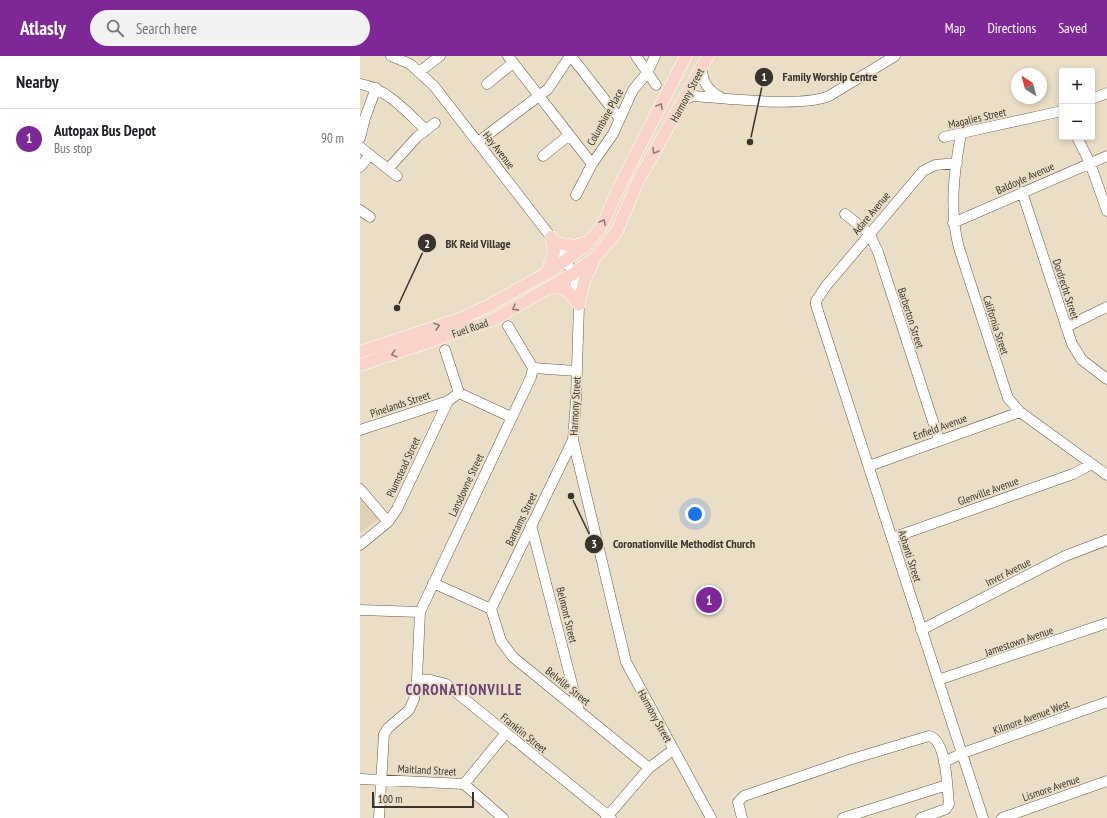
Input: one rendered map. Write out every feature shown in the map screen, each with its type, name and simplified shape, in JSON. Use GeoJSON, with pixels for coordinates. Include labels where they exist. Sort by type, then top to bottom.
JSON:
{"type":"FeatureCollection","features":[{"type":"Feature","properties":{"kind":"main road","name":"Harmony Street"},"geometry":{"type":"LineString","coordinates":[[567,260],[592,240],[606,217],[619,187],[686,56]]}},
{"type":"Feature","properties":{"kind":"main road","name":"Harmony Street"},"geometry":{"type":"LineString","coordinates":[[573,274],[595,258],[617,232],[638,181],[708,56]]}},
{"type":"Feature","properties":{"kind":"main road"},"geometry":{"type":"LineString","coordinates":[[547,273],[554,252],[553,240],[575,246],[592,240]]}},
{"type":"Feature","properties":{"kind":"main road"},"geometry":{"type":"LineString","coordinates":[[579,304],[585,279],[595,258]]}},
{"type":"Feature","properties":{"kind":"main road","name":"Fuel Road"},"geometry":{"type":"LineString","coordinates":[[360,352],[475,312],[509,296],[567,260]]}},
{"type":"Feature","properties":{"kind":"main road","name":"Fuel Road"},"geometry":{"type":"LineString","coordinates":[[360,365],[485,324],[573,274]]}},
{"type":"Feature","properties":{"kind":"main road"},"geometry":{"type":"LineString","coordinates":[[549,289],[557,286],[564,288],[579,304]]}},
{"type":"Feature","properties":{"kind":"street","name":"Hay Avenue"},"geometry":{"type":"LineString","coordinates":[[391,56],[401,60],[419,72],[434,86],[553,240],[567,260],[573,274]]}},
{"type":"Feature","properties":{"kind":"street"},"geometry":{"type":"LineString","coordinates":[[419,72],[440,56]]}},
{"type":"Feature","properties":{"kind":"street"},"geometry":{"type":"LineString","coordinates":[[478,142],[552,84],[570,56],[620,119]]}},
{"type":"Feature","properties":{"kind":"street"},"geometry":{"type":"LineString","coordinates":[[636,56],[656,85]]}},
{"type":"Feature","properties":{"kind":"street","name":"Columbine Place"},"geometry":{"type":"LineString","coordinates":[[576,195],[592,164],[609,140],[634,90],[647,73],[655,56]]}},
{"type":"Feature","properties":{"kind":"street"},"geometry":{"type":"LineString","coordinates":[[685,99],[693,96],[812,101],[824,98],[884,59],[895,56]]}},
{"type":"Feature","properties":{"kind":"street"},"geometry":{"type":"LineString","coordinates":[[487,84],[511,60],[568,136],[592,164]]}},
{"type":"Feature","properties":{"kind":"street"},"geometry":{"type":"LineString","coordinates":[[702,67],[702,76],[706,86],[720,97]]}},
{"type":"Feature","properties":{"kind":"street"},"geometry":{"type":"LineString","coordinates":[[360,84],[376,88],[390,97],[425,129]]}},
{"type":"Feature","properties":{"kind":"street"},"geometry":{"type":"LineString","coordinates":[[360,138],[365,118],[376,88]]}},
{"type":"Feature","properties":{"kind":"street"},"geometry":{"type":"LineString","coordinates":[[1095,98],[1107,92]]}},
{"type":"Feature","properties":{"kind":"street","name":"Magalies Street"},"geometry":{"type":"LineString","coordinates":[[944,137],[1059,112]]}},
{"type":"Feature","properties":{"kind":"street"},"geometry":{"type":"LineString","coordinates":[[388,169],[425,129],[435,123]]}},
{"type":"Feature","properties":{"kind":"street","name":"California Street"},"geometry":{"type":"LineString","coordinates":[[961,134],[954,184],[953,223],[961,255],[1006,392],[1011,403],[1020,412],[1107,475]]}},
{"type":"Feature","properties":{"kind":"street"},"geometry":{"type":"LineString","coordinates":[[543,156],[568,136]]}},
{"type":"Feature","properties":{"kind":"street"},"geometry":{"type":"LineString","coordinates":[[1078,140],[1090,163],[1107,211]]}},
{"type":"Feature","properties":{"kind":"street"},"geometry":{"type":"LineString","coordinates":[[360,147],[397,176]]}},
{"type":"Feature","properties":{"kind":"street"},"geometry":{"type":"LineString","coordinates":[[360,167],[370,155]]}},
{"type":"Feature","properties":{"kind":"street","name":"Baldoyle Avenue"},"geometry":{"type":"LineString","coordinates":[[953,223],[1107,156]]}},
{"type":"Feature","properties":{"kind":"street","name":"Adare Avenue"},"geometry":{"type":"LineString","coordinates":[[816,301],[826,286],[869,233],[923,171],[935,164],[957,163]]}},
{"type":"Feature","properties":{"kind":"street","name":"Dordrecht Street"},"geometry":{"type":"LineString","coordinates":[[1022,192],[1066,327],[1076,353],[1090,367],[1107,379]]}},
{"type":"Feature","properties":{"kind":"street"},"geometry":{"type":"LineString","coordinates":[[360,210],[370,217]]}},
{"type":"Feature","properties":{"kind":"street","name":"Barberton Street"},"geometry":{"type":"LineString","coordinates":[[845,214],[869,233],[878,252],[939,440]]}},
{"type":"Feature","properties":{"kind":"street","name":"Harmony Street"},"geometry":{"type":"LineString","coordinates":[[573,274],[579,304],[573,440],[626,662],[710,818]]}},
{"type":"Feature","properties":{"kind":"street","name":"Ashanti Street"},"geometry":{"type":"LineString","coordinates":[[816,301],[823,330],[869,466],[983,818]]}},
{"type":"Feature","properties":{"kind":"street"},"geometry":{"type":"LineString","coordinates":[[1066,327],[1107,307]]}},
{"type":"Feature","properties":{"kind":"street"},"geometry":{"type":"LineString","coordinates":[[508,326],[533,368],[577,371]]}},
{"type":"Feature","properties":{"kind":"street"},"geometry":{"type":"LineString","coordinates":[[445,350],[459,393],[511,417]]}},
{"type":"Feature","properties":{"kind":"street","name":"Lansdowne Street"},"geometry":{"type":"LineString","coordinates":[[420,612],[531,377],[533,368]]}},
{"type":"Feature","properties":{"kind":"street","name":"Plumstead Street"},"geometry":{"type":"LineString","coordinates":[[360,545],[388,522],[397,509],[448,401],[459,393]]}},
{"type":"Feature","properties":{"kind":"street","name":"Pinelands Street"},"geometry":{"type":"LineString","coordinates":[[360,430],[448,401]]}},
{"type":"Feature","properties":{"kind":"street","name":"Enfield Avenue"},"geometry":{"type":"LineString","coordinates":[[869,466],[1020,412]]}},
{"type":"Feature","properties":{"kind":"street","name":"Bantams Street"},"geometry":{"type":"LineString","coordinates":[[491,609],[573,440]]}},
{"type":"Feature","properties":{"kind":"street","name":"Glenville Avenue"},"geometry":{"type":"LineString","coordinates":[[892,538],[1073,474],[1092,464]]}},
{"type":"Feature","properties":{"kind":"street"},"geometry":{"type":"LineString","coordinates":[[360,489],[388,522]]}},
{"type":"Feature","properties":{"kind":"street","name":"Belmont Street"},"geometry":{"type":"LineString","coordinates":[[532,525],[580,711]]}},
{"type":"Feature","properties":{"kind":"street","name":"Inver Avenue"},"geometry":{"type":"LineString","coordinates":[[921,630],[1066,556],[1107,540]]}},
{"type":"Feature","properties":{"kind":"street"},"geometry":{"type":"LineString","coordinates":[[433,583],[491,609]]}},
{"type":"Feature","properties":{"kind":"street","name":"Belville Street"},"geometry":{"type":"LineString","coordinates":[[491,609],[501,641],[506,649],[649,768]]}},
{"type":"Feature","properties":{"kind":"street"},"geometry":{"type":"LineString","coordinates":[[360,610],[420,612],[417,679],[414,699],[409,710],[394,722],[384,734],[379,818]]}},
{"type":"Feature","properties":{"kind":"street","name":"Jamestown Avenue"},"geometry":{"type":"LineString","coordinates":[[938,680],[1107,623]]}},
{"type":"Feature","properties":{"kind":"street","name":"Franklin Street"},"geometry":{"type":"LineString","coordinates":[[417,679],[431,680],[446,684],[609,817]]}},
{"type":"Feature","properties":{"kind":"street","name":"Kilmore Avenue West"},"geometry":{"type":"LineString","coordinates":[[944,762],[1107,702]]}},
{"type":"Feature","properties":{"kind":"street"},"geometry":{"type":"LineString","coordinates":[[464,784],[506,733]]}},
{"type":"Feature","properties":{"kind":"street"},"geometry":{"type":"LineString","coordinates":[[742,818],[738,802],[744,796],[922,737],[933,737],[938,742],[944,762],[948,808],[941,812],[922,818]]}},
{"type":"Feature","properties":{"kind":"street"},"geometry":{"type":"LineString","coordinates":[[609,817],[649,768],[673,750]]}},
{"type":"Feature","properties":{"kind":"street","name":"Maitland Street"},"geometry":{"type":"LineString","coordinates":[[360,779],[464,784],[504,818]]}},
{"type":"Feature","properties":{"kind":"street","name":"Lismore Avenue"},"geometry":{"type":"LineString","coordinates":[[1002,818],[1107,781]]}},
{"type":"Feature","properties":{"kind":"street"},"geometry":{"type":"LineString","coordinates":[[843,818],[947,785]]}},
{"type":"Feature","properties":{"kind":"shaded area"},"geometry":{"type":"Polygon","coordinates":[[[360,496],[378,518],[360,533],[360,496]]]}},
{"type":"Feature","properties":{"kind":"place","name":"Family Worship Centre"},"geometry":{"type":"Point","coordinates":[750,142]}},
{"type":"Feature","properties":{"kind":"place","name":"BK Reid Village"},"geometry":{"type":"Point","coordinates":[397,308]}},
{"type":"Feature","properties":{"kind":"place","name":"Coronationville Methodist Church"},"geometry":{"type":"Point","coordinates":[571,496]}},
{"type":"Feature","properties":{"kind":"place","name":"Autopax Bus Depot"},"geometry":{"type":"Point","coordinates":[709,600]}},
{"type":"Feature","properties":{"kind":"district","name":"CORONATIONVILLE"},"geometry":{"type":"Point","coordinates":[464,689]}}]}
